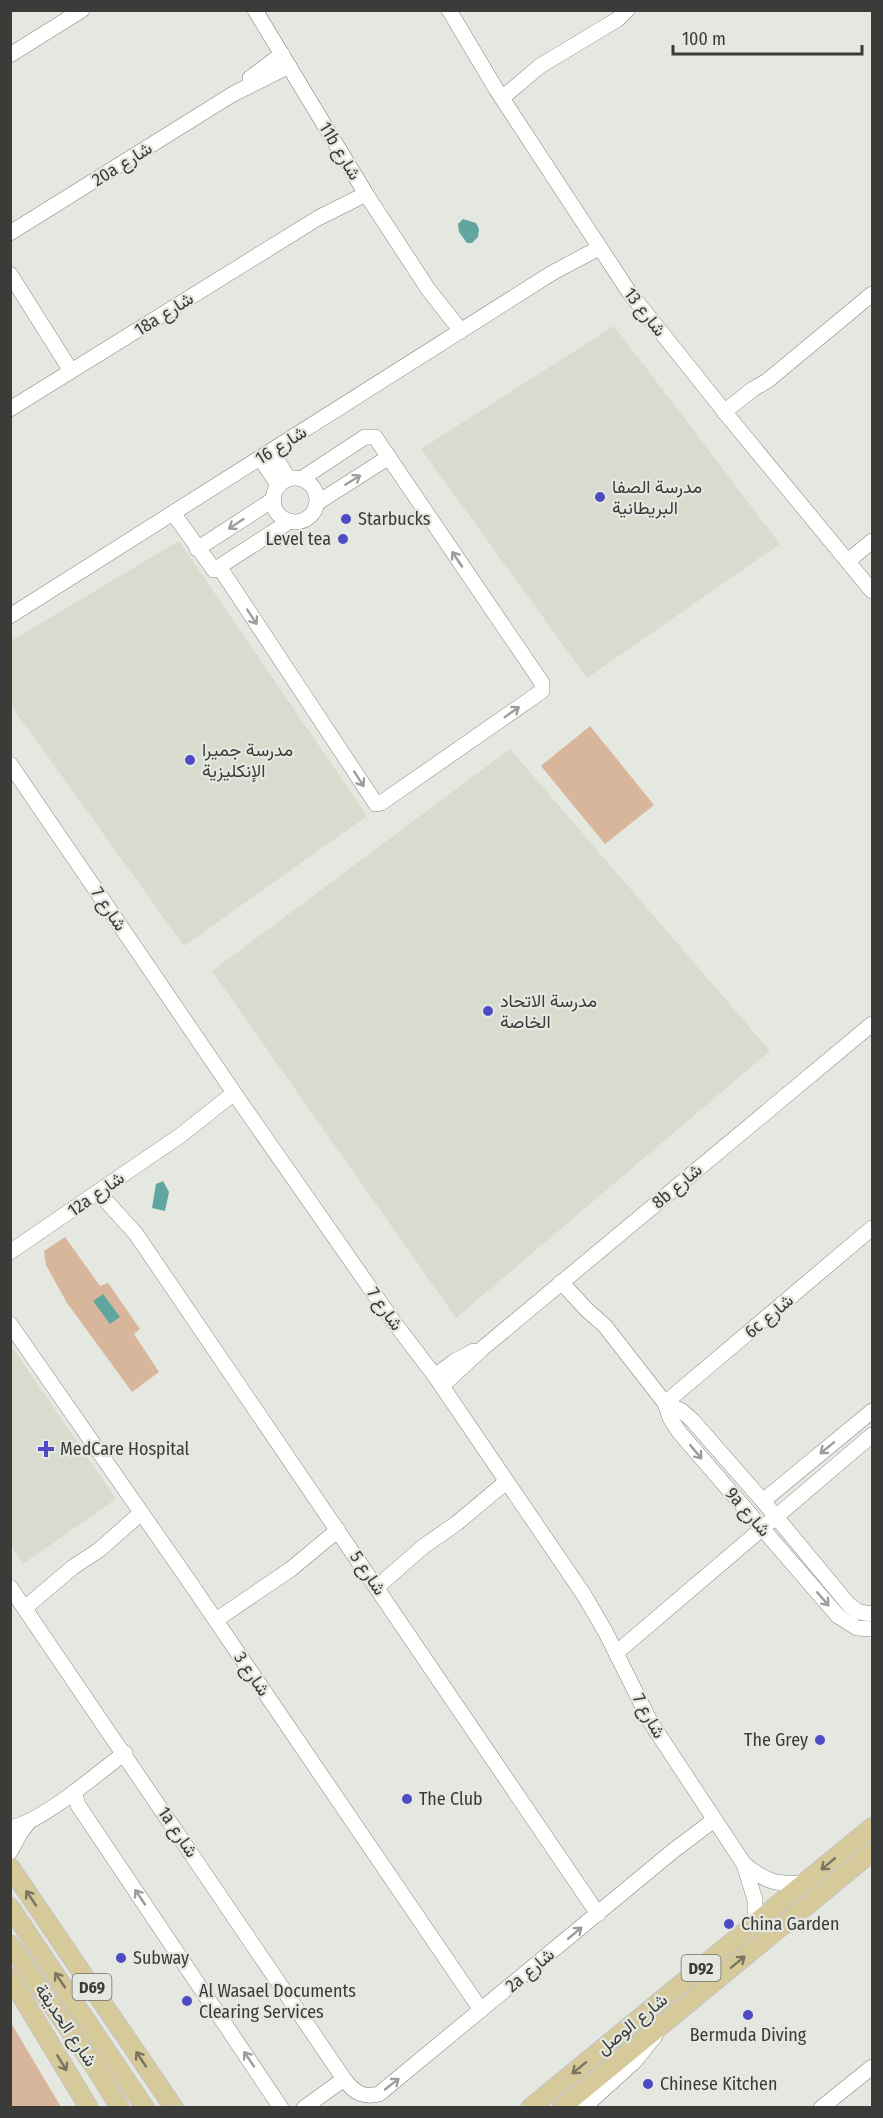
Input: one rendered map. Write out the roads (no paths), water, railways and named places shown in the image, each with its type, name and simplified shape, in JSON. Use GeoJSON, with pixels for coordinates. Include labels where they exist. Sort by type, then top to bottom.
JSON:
{"type":"FeatureCollection","features":[{"type":"Feature","properties":{"kind":"main road","name":"شارع الوصل"},"geometry":{"type":"LineString","coordinates":[[530,2108],[873,1827]]}},
{"type":"Feature","properties":{"kind":"main road","name":"شارع الوصل"},"geometry":{"type":"LineString","coordinates":[[561,2108],[873,1852]]}},
{"type":"Feature","properties":{"kind":"main road","name":"D69"},"geometry":{"type":"LineString","coordinates":[[10,1867],[174,2108]]}},
{"type":"Feature","properties":{"kind":"main road"},"geometry":{"type":"LineString","coordinates":[[10,1906],[146,2108]]}},
{"type":"Feature","properties":{"kind":"main road","name":"شارع الحديقة"},"geometry":{"type":"LineString","coordinates":[[10,1944],[120,2108]]}},
{"type":"Feature","properties":{"kind":"main road"},"geometry":{"type":"LineString","coordinates":[[10,1977],[89,2108]]}},
{"type":"Feature","properties":{"kind":"street"},"geometry":{"type":"LineString","coordinates":[[10,56],[82,10]]}},
{"type":"Feature","properties":{"kind":"street","name":"11b شارع"},"geometry":{"type":"LineString","coordinates":[[255,10],[362,188],[428,289],[434,305],[456,334]]}},
{"type":"Feature","properties":{"kind":"street","name":"شارع 13"},"geometry":{"type":"LineString","coordinates":[[448,10],[499,93],[629,292],[728,417],[873,591]]}},
{"type":"Feature","properties":{"kind":"street"},"geometry":{"type":"LineString","coordinates":[[499,93],[525,72],[540,66],[618,19],[627,10]]}},
{"type":"Feature","properties":{"kind":"street","name":"20a شارع"},"geometry":{"type":"LineString","coordinates":[[10,232],[286,60]]}},
{"type":"Feature","properties":{"kind":"street","name":"18a شارع"},"geometry":{"type":"LineString","coordinates":[[10,409],[318,218],[362,188]]}},
{"type":"Feature","properties":{"kind":"street","name":"شارع 16"},"geometry":{"type":"LineString","coordinates":[[10,616],[596,243]]}},
{"type":"Feature","properties":{"kind":"street"},"geometry":{"type":"LineString","coordinates":[[10,274],[71,371]]}},
{"type":"Feature","properties":{"kind":"street"},"geometry":{"type":"LineString","coordinates":[[728,417],[753,389],[767,381],[873,294]]}},
{"type":"Feature","properties":{"kind":"street"},"geometry":{"type":"LineString","coordinates":[[197,549],[286,486],[368,436],[377,440],[389,457],[543,686],[542,691],[381,804],[374,802],[220,568]]}},
{"type":"Feature","properties":{"kind":"street"},"geometry":{"type":"LineString","coordinates":[[266,454],[286,486]]}},
{"type":"Feature","properties":{"kind":"street"},"geometry":{"type":"LineString","coordinates":[[317,503],[389,457]]}},
{"type":"Feature","properties":{"kind":"street"},"geometry":{"type":"LineString","coordinates":[[173,513],[211,569],[215,570],[290,521],[302,521],[308,518],[316,509],[315,490],[307,482],[286,486]]}},
{"type":"Feature","properties":{"kind":"street"},"geometry":{"type":"LineString","coordinates":[[286,486],[276,511],[290,521]]}},
{"type":"Feature","properties":{"kind":"street"},"geometry":{"type":"LineString","coordinates":[[848,561],[873,541]]}},
{"type":"Feature","properties":{"kind":"street","name":"شارع 7"},"geometry":{"type":"LineString","coordinates":[[10,764],[238,1098],[439,1381],[584,1595],[651,1723],[744,1864],[757,1875],[773,1882],[805,1883]]}},
{"type":"Feature","properties":{"kind":"street","name":"8b شارع"},"geometry":{"type":"LineString","coordinates":[[439,1381],[483,1348],[873,1024]]}},
{"type":"Feature","properties":{"kind":"street","name":"12a شارع"},"geometry":{"type":"LineString","coordinates":[[10,1252],[238,1098]]}},
{"type":"Feature","properties":{"kind":"street","name":"شارع 5"},"geometry":{"type":"LineString","coordinates":[[103,1189],[136,1234],[598,1914]]}},
{"type":"Feature","properties":{"kind":"street","name":"6c شارع"},"geometry":{"type":"LineString","coordinates":[[665,1403],[873,1228]]}},
{"type":"Feature","properties":{"kind":"street","name":"9a شارع"},"geometry":{"type":"LineString","coordinates":[[566,1279],[586,1310],[605,1326],[665,1403],[674,1425],[762,1529],[844,1611]]}},
{"type":"Feature","properties":{"kind":"street","name":"شارع 3"},"geometry":{"type":"LineString","coordinates":[[10,1311],[22,1338]]}},
{"type":"Feature","properties":{"kind":"street","name":"شارع 3"},"geometry":{"type":"LineString","coordinates":[[10,1324],[22,1338],[482,2010]]}},
{"type":"Feature","properties":{"kind":"street"},"geometry":{"type":"LineString","coordinates":[[418,1353],[458,1366],[457,1409]]}},
{"type":"Feature","properties":{"kind":"street","name":"9a شارع"},"geometry":{"type":"LineString","coordinates":[[665,1403],[674,1406],[688,1416],[763,1501],[844,1611]]}},
{"type":"Feature","properties":{"kind":"street"},"geometry":{"type":"LineString","coordinates":[[763,1501],[873,1411]]}},
{"type":"Feature","properties":{"kind":"street"},"geometry":{"type":"LineString","coordinates":[[616,1653],[873,1435]]}},
{"type":"Feature","properties":{"kind":"street"},"geometry":{"type":"LineString","coordinates":[[809,1463],[820,1478]]}},
{"type":"Feature","properties":{"kind":"street"},"geometry":{"type":"LineString","coordinates":[[373,1582],[409,1552],[424,1546],[509,1487]]}},
{"type":"Feature","properties":{"kind":"street"},"geometry":{"type":"LineString","coordinates":[[18,1598],[58,1573],[114,1543],[144,1518]]}},
{"type":"Feature","properties":{"kind":"street"},"geometry":{"type":"LineString","coordinates":[[216,1620],[341,1535]]}},
{"type":"Feature","properties":{"kind":"street","name":"1a شارع"},"geometry":{"type":"LineString","coordinates":[[18,1598],[344,2079]]}},
{"type":"Feature","properties":{"kind":"street"},"geometry":{"type":"LineString","coordinates":[[844,1611],[873,1614]]}},
{"type":"Feature","properties":{"kind":"street"},"geometry":{"type":"LineString","coordinates":[[844,1611],[857,1628],[873,1629]]}},
{"type":"Feature","properties":{"kind":"street"},"geometry":{"type":"LineString","coordinates":[[10,1852],[28,1823],[128,1758]]}},
{"type":"Feature","properties":{"kind":"street"},"geometry":{"type":"LineString","coordinates":[[78,1789],[78,1805],[281,2108]]}},
{"type":"Feature","properties":{"kind":"street","name":"2a شارع"},"geometry":{"type":"LineString","coordinates":[[344,2079],[361,2095],[379,2094],[673,1851],[714,1821]]}},
{"type":"Feature","properties":{"kind":"street"},"geometry":{"type":"LineString","coordinates":[[10,1828],[28,1823]]}},
{"type":"Feature","properties":{"kind":"street","name":"شارع 7"},"geometry":{"type":"LineString","coordinates":[[744,1864],[755,1900],[754,1924]]}},
{"type":"Feature","properties":{"kind":"street"},"geometry":{"type":"LineString","coordinates":[[583,2108],[634,2062],[661,2026]]}},
{"type":"Feature","properties":{"kind":"street"},"geometry":{"type":"LineString","coordinates":[[821,2108],[873,2067]]}},
{"type":"Feature","properties":{"kind":"street"},"geometry":{"type":"LineString","coordinates":[[304,2108],[344,2079]]}},
{"type":"Feature","properties":{"kind":"water"},"geometry":{"type":"Polygon","coordinates":[[[463,219],[476,223],[479,229],[478,237],[472,243],[467,243],[459,232],[458,224],[463,219]]]}},
{"type":"Feature","properties":{"kind":"water"},"geometry":{"type":"Polygon","coordinates":[[[163,1181],[169,1192],[165,1211],[152,1208],[156,1184],[163,1181]]]}},
{"type":"Feature","properties":{"kind":"water"},"geometry":{"type":"Polygon","coordinates":[[[103,1294],[120,1317],[110,1324],[93,1301],[103,1294]]]}},
{"type":"Feature","properties":{"kind":"place","name":"مدرسة الصفا البريطانية"},"geometry":{"type":"Point","coordinates":[600,497]}},
{"type":"Feature","properties":{"kind":"place","name":"Starbucks"},"geometry":{"type":"Point","coordinates":[346,519]}},
{"type":"Feature","properties":{"kind":"place","name":"Level tea"},"geometry":{"type":"Point","coordinates":[343,539]}},
{"type":"Feature","properties":{"kind":"place","name":"مدرسة جميرا الإنكليزية"},"geometry":{"type":"Point","coordinates":[190,760]}},
{"type":"Feature","properties":{"kind":"place","name":"مدرسة الاتحاد الخاصة"},"geometry":{"type":"Point","coordinates":[488,1011]}},
{"type":"Feature","properties":{"kind":"place","name":"MedCare Hospital"},"geometry":{"type":"Point","coordinates":[46,1449]}},
{"type":"Feature","properties":{"kind":"place","name":"The Grey"},"geometry":{"type":"Point","coordinates":[820,1740]}},
{"type":"Feature","properties":{"kind":"place","name":"The Club"},"geometry":{"type":"Point","coordinates":[407,1799]}},
{"type":"Feature","properties":{"kind":"place","name":"China Garden"},"geometry":{"type":"Point","coordinates":[729,1924]}},
{"type":"Feature","properties":{"kind":"place","name":"Subway"},"geometry":{"type":"Point","coordinates":[121,1958]}},
{"type":"Feature","properties":{"kind":"place","name":"Al Wasael Documents Clearing Services"},"geometry":{"type":"Point","coordinates":[187,2001]}},
{"type":"Feature","properties":{"kind":"place","name":"Bermuda Diving"},"geometry":{"type":"Point","coordinates":[748,2015]}},
{"type":"Feature","properties":{"kind":"place","name":"Chinese Kitchen"},"geometry":{"type":"Point","coordinates":[648,2084]}}]}
